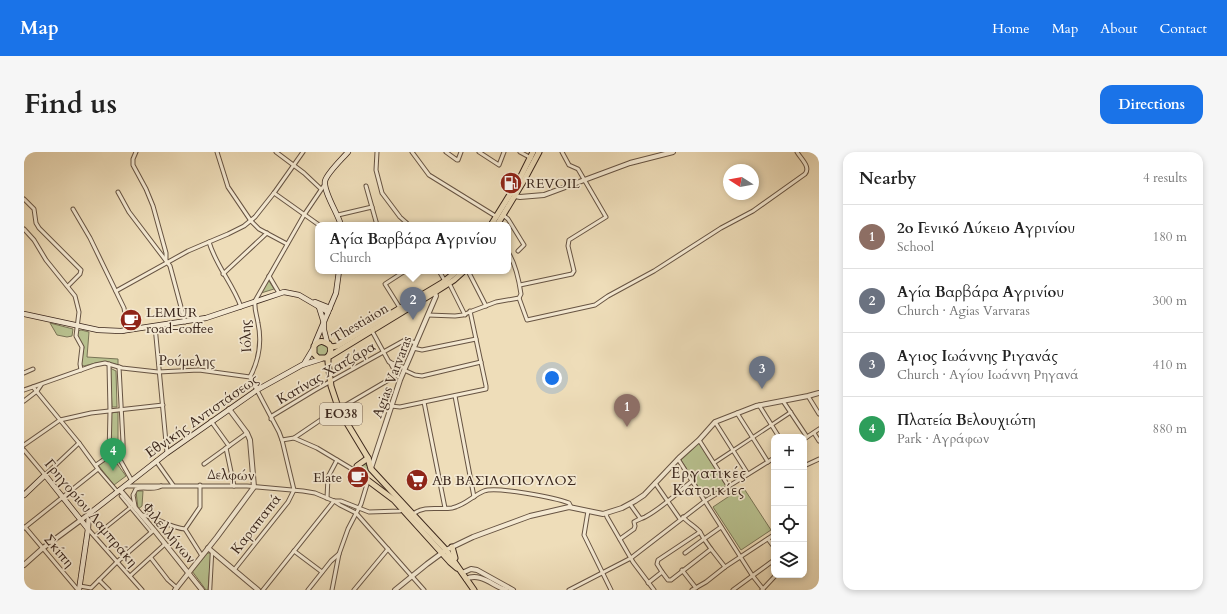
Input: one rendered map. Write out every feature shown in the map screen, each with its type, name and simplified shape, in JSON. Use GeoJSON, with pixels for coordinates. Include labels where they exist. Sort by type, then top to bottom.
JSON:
{"type":"FeatureCollection","features":[{"type":"Feature","properties":{"kind":"main road"},"geometry":{"type":"LineString","coordinates":[[340,222],[325,184],[328,175],[348,152]]}},
{"type":"Feature","properties":{"kind":"main road"},"geometry":{"type":"LineString","coordinates":[[533,152],[533,159]]}},
{"type":"Feature","properties":{"kind":"main road"},"geometry":{"type":"LineString","coordinates":[[498,222],[533,159],[539,152]]}},
{"type":"Feature","properties":{"kind":"main road"},"geometry":{"type":"LineString","coordinates":[[494,222],[500,217],[515,196],[521,181]]}},
{"type":"Feature","properties":{"kind":"main road","name":"Εθνικής Αντιστάσεως"},"geometry":{"type":"LineString","coordinates":[[302,366],[314,346],[336,293],[339,274]]}},
{"type":"Feature","properties":{"kind":"main road","name":"Thestiaion"},"geometry":{"type":"LineString","coordinates":[[447,282],[454,274]]}},
{"type":"Feature","properties":{"kind":"main road","name":"Thestiaion"},"geometry":{"type":"LineString","coordinates":[[325,358],[459,274]]}},
{"type":"Feature","properties":{"kind":"main road","name":"Thestiaion"},"geometry":{"type":"LineString","coordinates":[[328,343],[332,346],[337,346],[400,308],[434,290]]}},
{"type":"Feature","properties":{"kind":"main road"},"geometry":{"type":"LineString","coordinates":[[24,314],[106,331],[124,331],[206,318],[279,293],[293,293],[319,307],[329,310]]}},
{"type":"Feature","properties":{"kind":"main road"},"geometry":{"type":"LineString","coordinates":[[311,302],[320,304],[329,310]]}},
{"type":"Feature","properties":{"kind":"main road"},"geometry":{"type":"LineString","coordinates":[[319,307],[328,343]]}},
{"type":"Feature","properties":{"kind":"main road"},"geometry":{"type":"LineString","coordinates":[[325,358],[314,354],[314,346],[321,341],[328,343]]}},
{"type":"Feature","properties":{"kind":"main road","name":"ΕΟ38"},"geometry":{"type":"LineString","coordinates":[[328,343],[331,350],[325,358],[339,410],[368,458],[370,467],[412,516],[455,561],[460,572]]}},
{"type":"Feature","properties":{"kind":"main road","name":"Εθνικής Αντιστάσεως"},"geometry":{"type":"LineString","coordinates":[[89,514],[156,461],[257,390],[302,366],[325,358]]}},
{"type":"Feature","properties":{"kind":"main road"},"geometry":{"type":"LineString","coordinates":[[361,462],[365,462],[370,467],[367,475],[358,473],[357,466],[361,462],[368,458]]}},
{"type":"Feature","properties":{"kind":"main road","name":"ΕΟ38"},"geometry":{"type":"LineString","coordinates":[[358,473],[405,508]]}},
{"type":"Feature","properties":{"kind":"main road"},"geometry":{"type":"LineString","coordinates":[[24,495],[45,475]]}},
{"type":"Feature","properties":{"kind":"main road","name":"Γρηγορίου Λαμπράκη"},"geometry":{"type":"LineString","coordinates":[[45,475],[88,529]]}},
{"type":"Feature","properties":{"kind":"main road"},"geometry":{"type":"LineString","coordinates":[[368,481],[376,475]]}},
{"type":"Feature","properties":{"kind":"main road"},"geometry":{"type":"LineString","coordinates":[[80,589],[89,514]]}},
{"type":"Feature","properties":{"kind":"main road"},"geometry":{"type":"LineString","coordinates":[[452,547],[455,561]]}},
{"type":"Feature","properties":{"kind":"main road","name":"ΕΟ38"},"geometry":{"type":"LineString","coordinates":[[444,551],[450,562],[474,590]]}},
{"type":"Feature","properties":{"kind":"street"},"geometry":{"type":"LineString","coordinates":[[136,152],[133,159],[133,165],[146,189],[155,213],[166,253],[166,261]]}},
{"type":"Feature","properties":{"kind":"street"},"geometry":{"type":"LineString","coordinates":[[217,152],[228,187],[251,221],[267,233],[287,244]]}},
{"type":"Feature","properties":{"kind":"street"},"geometry":{"type":"LineString","coordinates":[[276,152],[305,174],[321,189]]}},
{"type":"Feature","properties":{"kind":"street"},"geometry":{"type":"LineString","coordinates":[[116,291],[166,261],[228,234],[251,221],[274,193],[302,152]]}},
{"type":"Feature","properties":{"kind":"street"},"geometry":{"type":"LineString","coordinates":[[377,152],[376,170],[381,191],[404,222]]}},
{"type":"Feature","properties":{"kind":"street"},"geometry":{"type":"LineString","coordinates":[[412,152],[429,175],[500,217],[508,219],[510,222]]}},
{"type":"Feature","properties":{"kind":"street"},"geometry":{"type":"LineString","coordinates":[[446,152],[458,160],[461,152]]}},
{"type":"Feature","properties":{"kind":"street"},"geometry":{"type":"LineString","coordinates":[[479,152],[499,165],[504,152]]}},
{"type":"Feature","properties":{"kind":"street"},"geometry":{"type":"LineString","coordinates":[[520,152],[525,153],[533,159]]}},
{"type":"Feature","properties":{"kind":"street"},"geometry":{"type":"LineString","coordinates":[[520,285],[573,273],[568,244],[569,240],[606,216],[577,169],[568,164],[562,152]]}},
{"type":"Feature","properties":{"kind":"street"},"geometry":{"type":"LineString","coordinates":[[515,196],[542,195],[630,163],[673,152]]}},
{"type":"Feature","properties":{"kind":"street"},"geometry":{"type":"LineString","coordinates":[[511,257],[514,262],[520,285],[521,294],[519,298],[527,320],[595,305],[608,296],[654,271],[721,228],[754,212],[805,174],[807,167],[796,152]]}},
{"type":"Feature","properties":{"kind":"street"},"geometry":{"type":"LineString","coordinates":[[255,301],[304,215],[325,184]]}},
{"type":"Feature","properties":{"kind":"street"},"geometry":{"type":"LineString","coordinates":[[366,186],[376,222]]}},
{"type":"Feature","properties":{"kind":"street"},"geometry":{"type":"LineString","coordinates":[[118,192],[129,212],[166,261],[173,273],[185,322]]}},
{"type":"Feature","properties":{"kind":"street"},"geometry":{"type":"LineString","coordinates":[[274,193],[315,222]]}},
{"type":"Feature","properties":{"kind":"street"},"geometry":{"type":"LineString","coordinates":[[24,200],[34,209],[36,223],[39,228],[81,270],[81,272],[68,286]]}},
{"type":"Feature","properties":{"kind":"street"},"geometry":{"type":"LineString","coordinates":[[338,215],[372,207]]}},
{"type":"Feature","properties":{"kind":"street"},"geometry":{"type":"LineString","coordinates":[[73,209],[116,291],[126,314],[124,331]]}},
{"type":"Feature","properties":{"kind":"street"},"geometry":{"type":"LineString","coordinates":[[511,224],[524,245],[518,251]]}},
{"type":"Feature","properties":{"kind":"street"},"geometry":{"type":"LineString","coordinates":[[24,229],[34,240],[46,260],[68,286],[78,303],[79,312],[76,336],[82,347],[80,364],[81,370]]}},
{"type":"Feature","properties":{"kind":"street"},"geometry":{"type":"LineString","coordinates":[[223,274],[267,233]]}},
{"type":"Feature","properties":{"kind":"street"},"geometry":{"type":"LineString","coordinates":[[209,242],[223,274],[235,293],[241,307]]}},
{"type":"Feature","properties":{"kind":"street"},"geometry":{"type":"LineString","coordinates":[[400,274],[385,284],[400,308]]}},
{"type":"Feature","properties":{"kind":"street"},"geometry":{"type":"LineString","coordinates":[[441,274],[465,315]]}},
{"type":"Feature","properties":{"kind":"street"},"geometry":{"type":"LineString","coordinates":[[470,274],[486,306]]}},
{"type":"Feature","properties":{"kind":"street"},"geometry":{"type":"LineString","coordinates":[[269,276],[279,293]]}},
{"type":"Feature","properties":{"kind":"street","name":"Agias Varvaras"},"geometry":{"type":"LineString","coordinates":[[370,467],[378,448],[404,369],[436,296],[434,290]]}},
{"type":"Feature","properties":{"kind":"street"},"geometry":{"type":"LineString","coordinates":[[428,315],[465,315],[470,311],[519,298]]}},
{"type":"Feature","properties":{"kind":"street","name":"Ιόλης"},"geometry":{"type":"LineString","coordinates":[[250,377],[260,354],[259,328],[254,305],[255,301]]}},
{"type":"Feature","properties":{"kind":"street"},"geometry":{"type":"LineString","coordinates":[[391,406],[400,407],[486,389],[470,311]]}},
{"type":"Feature","properties":{"kind":"street"},"geometry":{"type":"LineString","coordinates":[[155,326],[158,372],[163,405],[167,453]]}},
{"type":"Feature","properties":{"kind":"street"},"geometry":{"type":"LineString","coordinates":[[372,330],[400,380]]}},
{"type":"Feature","properties":{"kind":"street","name":"Κατίνας Χατζάρα"},"geometry":{"type":"LineString","coordinates":[[271,419],[272,416],[407,339],[416,343]]}},
{"type":"Feature","properties":{"kind":"street"},"geometry":{"type":"LineString","coordinates":[[413,348],[422,350],[476,339]]}},
{"type":"Feature","properties":{"kind":"street"},"geometry":{"type":"LineString","coordinates":[[389,362],[416,375],[422,376],[481,362]]}},
{"type":"Feature","properties":{"kind":"street"},"geometry":{"type":"LineString","coordinates":[[24,390],[98,364],[109,364],[109,456]]}},
{"type":"Feature","properties":{"kind":"street","name":"Ρούμελης"},"geometry":{"type":"LineString","coordinates":[[109,364],[121,368],[158,372],[199,370],[250,377]]}},
{"type":"Feature","properties":{"kind":"street"},"geometry":{"type":"LineString","coordinates":[[119,458],[123,452],[121,368]]}},
{"type":"Feature","properties":{"kind":"street"},"geometry":{"type":"LineString","coordinates":[[24,373],[33,369]]}},
{"type":"Feature","properties":{"kind":"street"},"geometry":{"type":"LineString","coordinates":[[282,440],[294,438],[322,419],[397,375]]}},
{"type":"Feature","properties":{"kind":"street"},"geometry":{"type":"LineString","coordinates":[[250,377],[282,440],[294,490]]}},
{"type":"Feature","properties":{"kind":"street"},"geometry":{"type":"LineString","coordinates":[[24,401],[37,391],[42,384]]}},
{"type":"Feature","properties":{"kind":"street"},"geometry":{"type":"LineString","coordinates":[[33,387],[79,443],[98,469],[119,491]]}},
{"type":"Feature","properties":{"kind":"street"},"geometry":{"type":"LineString","coordinates":[[395,590],[444,551],[481,534],[536,514],[570,507],[606,514],[630,504],[639,499],[699,440],[715,422],[759,405],[819,393]]}},
{"type":"Feature","properties":{"kind":"street"},"geometry":{"type":"LineString","coordinates":[[455,396],[474,498]]}},
{"type":"Feature","properties":{"kind":"street"},"geometry":{"type":"LineString","coordinates":[[808,396],[819,413]]}},
{"type":"Feature","properties":{"kind":"street"},"geometry":{"type":"LineString","coordinates":[[783,401],[803,434]]}},
{"type":"Feature","properties":{"kind":"street"},"geometry":{"type":"LineString","coordinates":[[424,402],[445,508]]}},
{"type":"Feature","properties":{"kind":"street"},"geometry":{"type":"LineString","coordinates":[[24,445],[60,420],[91,413],[163,405]]}},
{"type":"Feature","properties":{"kind":"street"},"geometry":{"type":"LineString","coordinates":[[759,405],[777,434]]}},
{"type":"Feature","properties":{"kind":"street"},"geometry":{"type":"LineString","coordinates":[[150,558],[176,589],[254,487],[250,440],[247,433],[229,409]]}},
{"type":"Feature","properties":{"kind":"street"},"geometry":{"type":"LineString","coordinates":[[714,463],[791,412]]}},
{"type":"Feature","properties":{"kind":"street"},"geometry":{"type":"LineString","coordinates":[[737,413],[768,462]]}},
{"type":"Feature","properties":{"kind":"street"},"geometry":{"type":"LineString","coordinates":[[211,421],[228,447],[234,486]]}},
{"type":"Feature","properties":{"kind":"street"},"geometry":{"type":"LineString","coordinates":[[715,422],[748,474]]}},
{"type":"Feature","properties":{"kind":"street"},"geometry":{"type":"LineString","coordinates":[[807,437],[819,429]]}},
{"type":"Feature","properties":{"kind":"street"},"geometry":{"type":"LineString","coordinates":[[204,464],[247,433]]}},
{"type":"Feature","properties":{"kind":"street"},"geometry":{"type":"LineString","coordinates":[[814,433],[819,441]]}},
{"type":"Feature","properties":{"kind":"street"},"geometry":{"type":"LineString","coordinates":[[294,438],[312,446],[358,473]]}},
{"type":"Feature","properties":{"kind":"street"},"geometry":{"type":"LineString","coordinates":[[699,440],[729,487]]}},
{"type":"Feature","properties":{"kind":"street"},"geometry":{"type":"LineString","coordinates":[[45,475],[79,443]]}},
{"type":"Feature","properties":{"kind":"street","name":"Agias Varvaras"},"geometry":{"type":"LineString","coordinates":[[368,458],[375,453],[378,448]]}},
{"type":"Feature","properties":{"kind":"street","name":"Γρηγορίου Λαμπράκη"},"geometry":{"type":"LineString","coordinates":[[24,450],[45,475]]}},
{"type":"Feature","properties":{"kind":"street"},"geometry":{"type":"LineString","coordinates":[[96,465],[109,456],[119,458],[132,479],[133,486]]}},
{"type":"Feature","properties":{"kind":"street"},"geometry":{"type":"LineString","coordinates":[[807,464],[819,458]]}},
{"type":"Feature","properties":{"kind":"street"},"geometry":{"type":"LineString","coordinates":[[678,459],[740,557],[763,590],[773,578]]}},
{"type":"Feature","properties":{"kind":"street"},"geometry":{"type":"LineString","coordinates":[[327,498],[328,477],[337,460]]}},
{"type":"Feature","properties":{"kind":"street"},"geometry":{"type":"LineString","coordinates":[[569,590],[631,558],[704,501],[771,460]]}},
{"type":"Feature","properties":{"kind":"street"},"geometry":{"type":"LineString","coordinates":[[156,461],[173,485]]}},
{"type":"Feature","properties":{"kind":"street"},"geometry":{"type":"LineString","coordinates":[[24,527],[98,469]]}},
{"type":"Feature","properties":{"kind":"street"},"geometry":{"type":"LineString","coordinates":[[332,590],[339,554],[346,533],[358,509],[368,481]]}},
{"type":"Feature","properties":{"kind":"street"},"geometry":{"type":"LineString","coordinates":[[620,538],[634,529],[634,522],[640,518],[644,518],[692,481]]}},
{"type":"Feature","properties":{"kind":"street"},"geometry":{"type":"LineString","coordinates":[[654,483],[682,518],[700,532],[725,567]]}},
{"type":"Feature","properties":{"kind":"street"},"geometry":{"type":"LineString","coordinates":[[185,529],[200,507],[200,485]]}},
{"type":"Feature","properties":{"kind":"street","name":"Δελφών"},"geometry":{"type":"LineString","coordinates":[[125,486],[234,486],[312,492],[334,501],[362,518],[424,590]]}},
{"type":"Feature","properties":{"kind":"street"},"geometry":{"type":"LineString","coordinates":[[136,510],[133,495],[136,489],[158,488],[161,486]]}},
{"type":"Feature","properties":{"kind":"street","name":"Καραπαπά"},"geometry":{"type":"LineString","coordinates":[[234,570],[288,502],[294,490]]}},
{"type":"Feature","properties":{"kind":"street"},"geometry":{"type":"LineString","coordinates":[[412,516],[422,509],[461,506],[486,490],[502,490],[525,493],[569,503],[570,507]]}},
{"type":"Feature","properties":{"kind":"street","name":"Φιλελλήνων"},"geometry":{"type":"LineString","coordinates":[[119,491],[142,516],[152,531],[165,544],[202,590]]}},
{"type":"Feature","properties":{"kind":"street"},"geometry":{"type":"LineString","coordinates":[[80,589],[91,589],[117,562],[152,531],[121,496]]}},
{"type":"Feature","properties":{"kind":"street"},"geometry":{"type":"LineString","coordinates":[[263,590],[334,501]]}},
{"type":"Feature","properties":{"kind":"street","name":"Δελφών"},"geometry":{"type":"LineString","coordinates":[[334,501],[341,502],[366,512],[397,511],[405,508]]}},
{"type":"Feature","properties":{"kind":"street"},"geometry":{"type":"LineString","coordinates":[[630,504],[640,518]]}},
{"type":"Feature","properties":{"kind":"street"},"geometry":{"type":"LineString","coordinates":[[95,536],[131,507]]}},
{"type":"Feature","properties":{"kind":"street"},"geometry":{"type":"LineString","coordinates":[[588,511],[584,535],[611,590]]}},
{"type":"Feature","properties":{"kind":"street"},"geometry":{"type":"LineString","coordinates":[[362,518],[360,517],[361,512],[366,512]]}},
{"type":"Feature","properties":{"kind":"street","name":"Εθνικής Αντιστάσεως"},"geometry":{"type":"LineString","coordinates":[[24,565],[43,548],[89,514]]}},
{"type":"Feature","properties":{"kind":"street"},"geometry":{"type":"LineString","coordinates":[[606,514],[631,558],[654,590]]}},
{"type":"Feature","properties":{"kind":"street"},"geometry":{"type":"LineString","coordinates":[[142,516],[148,516],[174,527],[185,529],[202,556]]}},
{"type":"Feature","properties":{"kind":"street","name":"Σκίπη"},"geometry":{"type":"LineString","coordinates":[[24,527],[80,589]]}},
{"type":"Feature","properties":{"kind":"street"},"geometry":{"type":"LineString","coordinates":[[685,553],[721,527]]}},
{"type":"Feature","properties":{"kind":"street","name":"Γρηγορίου Λαμπράκη"},"geometry":{"type":"LineString","coordinates":[[88,529],[142,590]]}},
{"type":"Feature","properties":{"kind":"street"},"geometry":{"type":"LineString","coordinates":[[700,532],[657,561],[657,564],[662,572],[670,580],[712,549]]}},
{"type":"Feature","properties":{"kind":"street"},"geometry":{"type":"LineString","coordinates":[[682,570],[694,589],[771,537]]}},
{"type":"Feature","properties":{"kind":"street"},"geometry":{"type":"LineString","coordinates":[[768,539],[771,544]]}},
{"type":"Feature","properties":{"kind":"street"},"geometry":{"type":"LineString","coordinates":[[130,576],[165,544]]}},
{"type":"Feature","properties":{"kind":"street"},"geometry":{"type":"LineString","coordinates":[[208,548],[258,590]]}},
{"type":"Feature","properties":{"kind":"street"},"geometry":{"type":"LineString","coordinates":[[354,590],[388,549]]}},
{"type":"Feature","properties":{"kind":"street"},"geometry":{"type":"LineString","coordinates":[[294,551],[322,572]]}},
{"type":"Feature","properties":{"kind":"street"},"geometry":{"type":"LineString","coordinates":[[210,590],[212,552]]}},
{"type":"Feature","properties":{"kind":"street"},"geometry":{"type":"LineString","coordinates":[[308,590],[339,554]]}},
{"type":"Feature","properties":{"kind":"street"},"geometry":{"type":"LineString","coordinates":[[733,590],[771,562]]}},
{"type":"Feature","properties":{"kind":"street"},"geometry":{"type":"LineString","coordinates":[[460,572],[471,569],[475,570],[513,590]]}},
{"type":"Feature","properties":{"kind":"street"},"geometry":{"type":"LineString","coordinates":[[648,583],[662,572]]}},
{"type":"Feature","properties":{"kind":"street"},"geometry":{"type":"LineString","coordinates":[[466,579],[478,577],[499,589],[506,590]]}},
{"type":"Feature","properties":{"kind":"street"},"geometry":{"type":"LineString","coordinates":[[99,580],[109,590]]}},
{"type":"Feature","properties":{"kind":"street"},"geometry":{"type":"LineString","coordinates":[[251,590],[252,584]]}},
{"type":"Feature","properties":{"kind":"green space"},"geometry":{"type":"Polygon","coordinates":[[[268,281],[274,289],[261,293],[268,281]]]}},
{"type":"Feature","properties":{"kind":"green space"},"geometry":{"type":"Polygon","coordinates":[[[50,323],[73,329],[72,336],[67,337],[57,335],[50,323]]]}},
{"type":"Feature","properties":{"kind":"green space"},"geometry":{"type":"Polygon","coordinates":[[[81,330],[89,332],[87,357],[118,359],[118,365],[101,362],[84,366],[81,365],[84,347],[77,337],[78,331],[81,330]]]}},
{"type":"Feature","properties":{"kind":"green space"},"geometry":{"type":"Polygon","coordinates":[[[322,342],[329,348],[327,355],[318,357],[314,348],[322,342]]]}},
{"type":"Feature","properties":{"kind":"green space"},"geometry":{"type":"Polygon","coordinates":[[[110,368],[116,371],[117,407],[112,407],[110,368]]]}},
{"type":"Feature","properties":{"kind":"green space"},"geometry":{"type":"Polygon","coordinates":[[[118,412],[118,451],[113,455],[110,451],[111,413],[118,412]]]}},
{"type":"Feature","properties":{"kind":"green space"},"geometry":{"type":"Polygon","coordinates":[[[699,443],[726,486],[706,499],[681,460],[699,443]]]}},
{"type":"Feature","properties":{"kind":"green space"},"geometry":{"type":"Polygon","coordinates":[[[105,460],[115,461],[126,476],[114,485],[98,465],[105,460]]]}},
{"type":"Feature","properties":{"kind":"green space"},"geometry":{"type":"Polygon","coordinates":[[[364,464],[369,469],[364,474],[359,469],[364,464]]]}},
{"type":"Feature","properties":{"kind":"green space"},"geometry":{"type":"Polygon","coordinates":[[[743,487],[771,530],[741,550],[713,507],[743,487]]]}},
{"type":"Feature","properties":{"kind":"green space"},"geometry":{"type":"Polygon","coordinates":[[[136,491],[143,491],[142,506],[138,509],[136,491]]]}},
{"type":"Feature","properties":{"kind":"green space"},"geometry":{"type":"Polygon","coordinates":[[[207,553],[211,553],[208,590],[206,590],[192,571],[207,553]]]}},
{"type":"Feature","properties":{"kind":"place","name":"REVOIL"},"geometry":{"type":"Point","coordinates":[511,183]}},
{"type":"Feature","properties":{"kind":"place","name":"LEMUR road-coffee"},"geometry":{"type":"Point","coordinates":[131,320]}},
{"type":"Feature","properties":{"kind":"place","name":"Αγία Βαρβάρα Αγρινίου"},"geometry":{"type":"Point","coordinates":[413,320]}},
{"type":"Feature","properties":{"kind":"place","name":"Αγιος Ιωάννης Ριγανάς"},"geometry":{"type":"Point","coordinates":[762,389]}},
{"type":"Feature","properties":{"kind":"place","name":"2ο Γενικό Λύκειο Αγρινίου"},"geometry":{"type":"Point","coordinates":[627,427]}},
{"type":"Feature","properties":{"kind":"place","name":"Πλατεία Βελουχιώτη"},"geometry":{"type":"Point","coordinates":[113,471]}},
{"type":"Feature","properties":{"kind":"place","name":"Elate"},"geometry":{"type":"Point","coordinates":[358,477]}},
{"type":"Feature","properties":{"kind":"place","name":"ΑΒ ΒΑΣΙΛΟΠΟΥΛΟΣ"},"geometry":{"type":"Point","coordinates":[417,480]}},
{"type":"Feature","properties":{"kind":"district","name":"Εργατικές Κατοικίες"},"geometry":{"type":"Point","coordinates":[709,482]}}]}
